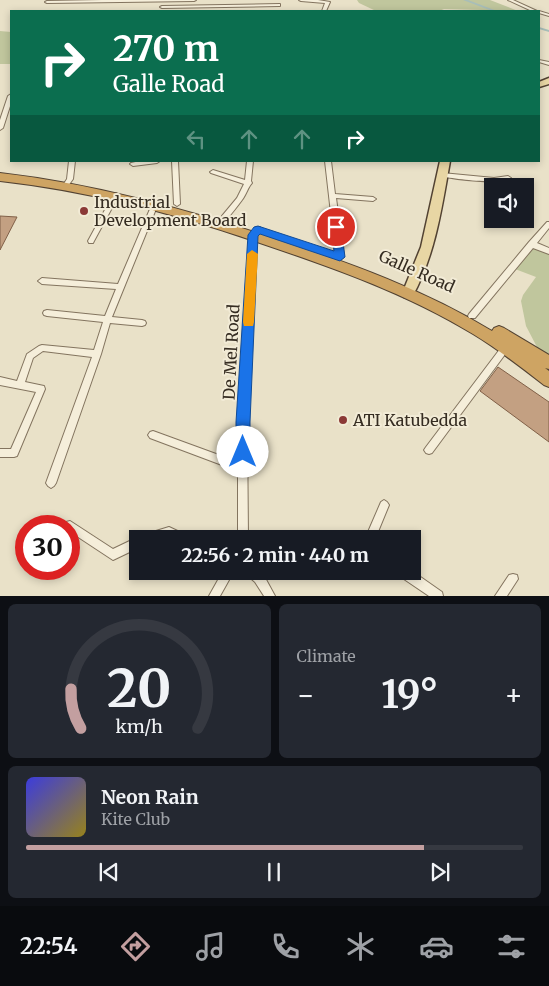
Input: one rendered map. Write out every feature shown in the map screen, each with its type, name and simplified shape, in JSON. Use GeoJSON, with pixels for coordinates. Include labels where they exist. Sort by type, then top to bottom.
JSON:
{"type":"FeatureCollection","features":[{"type":"Feature","properties":{"kind":"highway"},"geometry":{"type":"LineString","coordinates":[[0,169],[14,170],[151,200],[256,232],[410,290]]}},
{"type":"Feature","properties":{"kind":"highway"},"geometry":{"type":"LineString","coordinates":[[0,177],[68,182],[116,195],[151,200]]}},
{"type":"Feature","properties":{"kind":"highway","name":"Galle Road"},"geometry":{"type":"LineString","coordinates":[[151,200],[177,204],[224,218],[256,232],[340,257],[410,290],[472,316],[549,363]]}},
{"type":"Feature","properties":{"kind":"highway","name":"Galle Road"},"geometry":{"type":"LineString","coordinates":[[410,290],[506,347],[549,380]]}},
{"type":"Feature","properties":{"kind":"main road"},"geometry":{"type":"LineString","coordinates":[[410,290],[424,251],[445,162]]}},
{"type":"Feature","properties":{"kind":"street"},"geometry":{"type":"LineString","coordinates":[[161,0],[162,9],[213,9],[280,5]]}},
{"type":"Feature","properties":{"kind":"street"},"geometry":{"type":"LineString","coordinates":[[48,1],[194,0]]}},
{"type":"Feature","properties":{"kind":"street"},"geometry":{"type":"LineString","coordinates":[[301,0],[328,2],[324,10]]}},
{"type":"Feature","properties":{"kind":"street"},"geometry":{"type":"LineString","coordinates":[[510,0],[533,10]]}},
{"type":"Feature","properties":{"kind":"street"},"geometry":{"type":"LineString","coordinates":[[0,128],[8,116],[10,102]]}},
{"type":"Feature","properties":{"kind":"street"},"geometry":{"type":"LineString","coordinates":[[68,182],[72,162]]}},
{"type":"Feature","properties":{"kind":"street"},"geometry":{"type":"LineString","coordinates":[[133,164],[150,162]]}},
{"type":"Feature","properties":{"kind":"street"},"geometry":{"type":"LineString","coordinates":[[175,162],[177,204]]}},
{"type":"Feature","properties":{"kind":"street"},"geometry":{"type":"LineString","coordinates":[[224,218],[235,206],[249,183],[250,162]]}},
{"type":"Feature","properties":{"kind":"street"},"geometry":{"type":"LineString","coordinates":[[328,162],[340,257]]}},
{"type":"Feature","properties":{"kind":"street"},"geometry":{"type":"LineString","coordinates":[[213,172],[249,183]]}},
{"type":"Feature","properties":{"kind":"street"},"geometry":{"type":"LineString","coordinates":[[442,175],[484,179]]}},
{"type":"Feature","properties":{"kind":"street"},"geometry":{"type":"LineString","coordinates":[[91,241],[116,195]]}},
{"type":"Feature","properties":{"kind":"street"},"geometry":{"type":"LineString","coordinates":[[332,196],[373,199]]}},
{"type":"Feature","properties":{"kind":"street"},"geometry":{"type":"LineString","coordinates":[[51,483],[97,354],[107,320],[121,287],[151,200]]}},
{"type":"Feature","properties":{"kind":"street"},"geometry":{"type":"LineString","coordinates":[[472,316],[549,224]]}},
{"type":"Feature","properties":{"kind":"street","name":"De Mel Road"},"geometry":{"type":"LineString","coordinates":[[243,530],[243,422],[256,232]]}},
{"type":"Feature","properties":{"kind":"street"},"geometry":{"type":"LineString","coordinates":[[531,244],[549,251]]}},
{"type":"Feature","properties":{"kind":"street"},"geometry":{"type":"LineString","coordinates":[[42,281],[121,287]]}},
{"type":"Feature","properties":{"kind":"street"},"geometry":{"type":"LineString","coordinates":[[47,313],[142,323]]}},
{"type":"Feature","properties":{"kind":"street"},"geometry":{"type":"LineString","coordinates":[[429,450],[506,347]]}},
{"type":"Feature","properties":{"kind":"street"},"geometry":{"type":"LineString","coordinates":[[20,384],[30,356],[42,348],[97,354]]}},
{"type":"Feature","properties":{"kind":"street"},"geometry":{"type":"LineString","coordinates":[[0,381],[40,387],[41,391],[14,452],[0,453]]}},
{"type":"Feature","properties":{"kind":"street"},"geometry":{"type":"LineString","coordinates":[[153,435],[243,468]]}},
{"type":"Feature","properties":{"kind":"street"},"geometry":{"type":"LineString","coordinates":[[374,530],[384,505]]}},
{"type":"Feature","properties":{"kind":"street"},"geometry":{"type":"LineString","coordinates":[[80,533],[113,556],[129,547]]}},
{"type":"Feature","properties":{"kind":"street"},"geometry":{"type":"LineString","coordinates":[[500,596],[513,579]]}},
{"type":"Feature","properties":{"kind":"street"},"geometry":{"type":"LineString","coordinates":[[214,596],[224,580]]}},
{"type":"Feature","properties":{"kind":"street"},"geometry":{"type":"LineString","coordinates":[[260,580],[270,596]]}},
{"type":"Feature","properties":{"kind":"street"},"geometry":{"type":"LineString","coordinates":[[415,580],[438,596]]}},
{"type":"Feature","properties":{"kind":"green space"},"geometry":{"type":"Polygon","coordinates":[[[357,0],[490,0],[515,10],[374,10],[359,3],[357,0]]]}},
{"type":"Feature","properties":{"kind":"green space"},"geometry":{"type":"Polygon","coordinates":[[[0,31],[10,32],[10,64],[0,64],[0,31]]]}},
{"type":"Feature","properties":{"kind":"green space"},"geometry":{"type":"Polygon","coordinates":[[[532,247],[549,253],[549,357],[538,349],[526,326],[521,301],[536,277],[515,269],[532,247]]]}},
{"type":"Feature","properties":{"kind":"building"},"geometry":{"type":"Polygon","coordinates":[[[0,216],[17,217],[0,250],[0,216]]]}},
{"type":"Feature","properties":{"kind":"building"},"geometry":{"type":"Polygon","coordinates":[[[498,367],[549,402],[549,442],[480,391],[498,367]]]}},
{"type":"Feature","properties":{"kind":"waterway"},"geometry":{"type":"LineString","coordinates":[[465,0],[492,10]]}},
{"type":"Feature","properties":{"kind":"waterway"},"geometry":{"type":"LineString","coordinates":[[540,28],[549,31]]}},
{"type":"Feature","properties":{"kind":"slow traffic"},"geometry":{"type":"LineString","coordinates":[[248,322],[252,254]]}},
{"type":"Feature","properties":{"kind":"place","name":"Industrial Development Board"},"geometry":{"type":"Point","coordinates":[84,211]}},
{"type":"Feature","properties":{"kind":"place","name":"ATI Katubedda"},"geometry":{"type":"Point","coordinates":[343,420]}},
{"type":"Feature","properties":{"kind":"route"},"geometry":{"type":"LineString","coordinates":[[243,452],[253,235],[258,229],[340,257],[336,227]]}}]}
